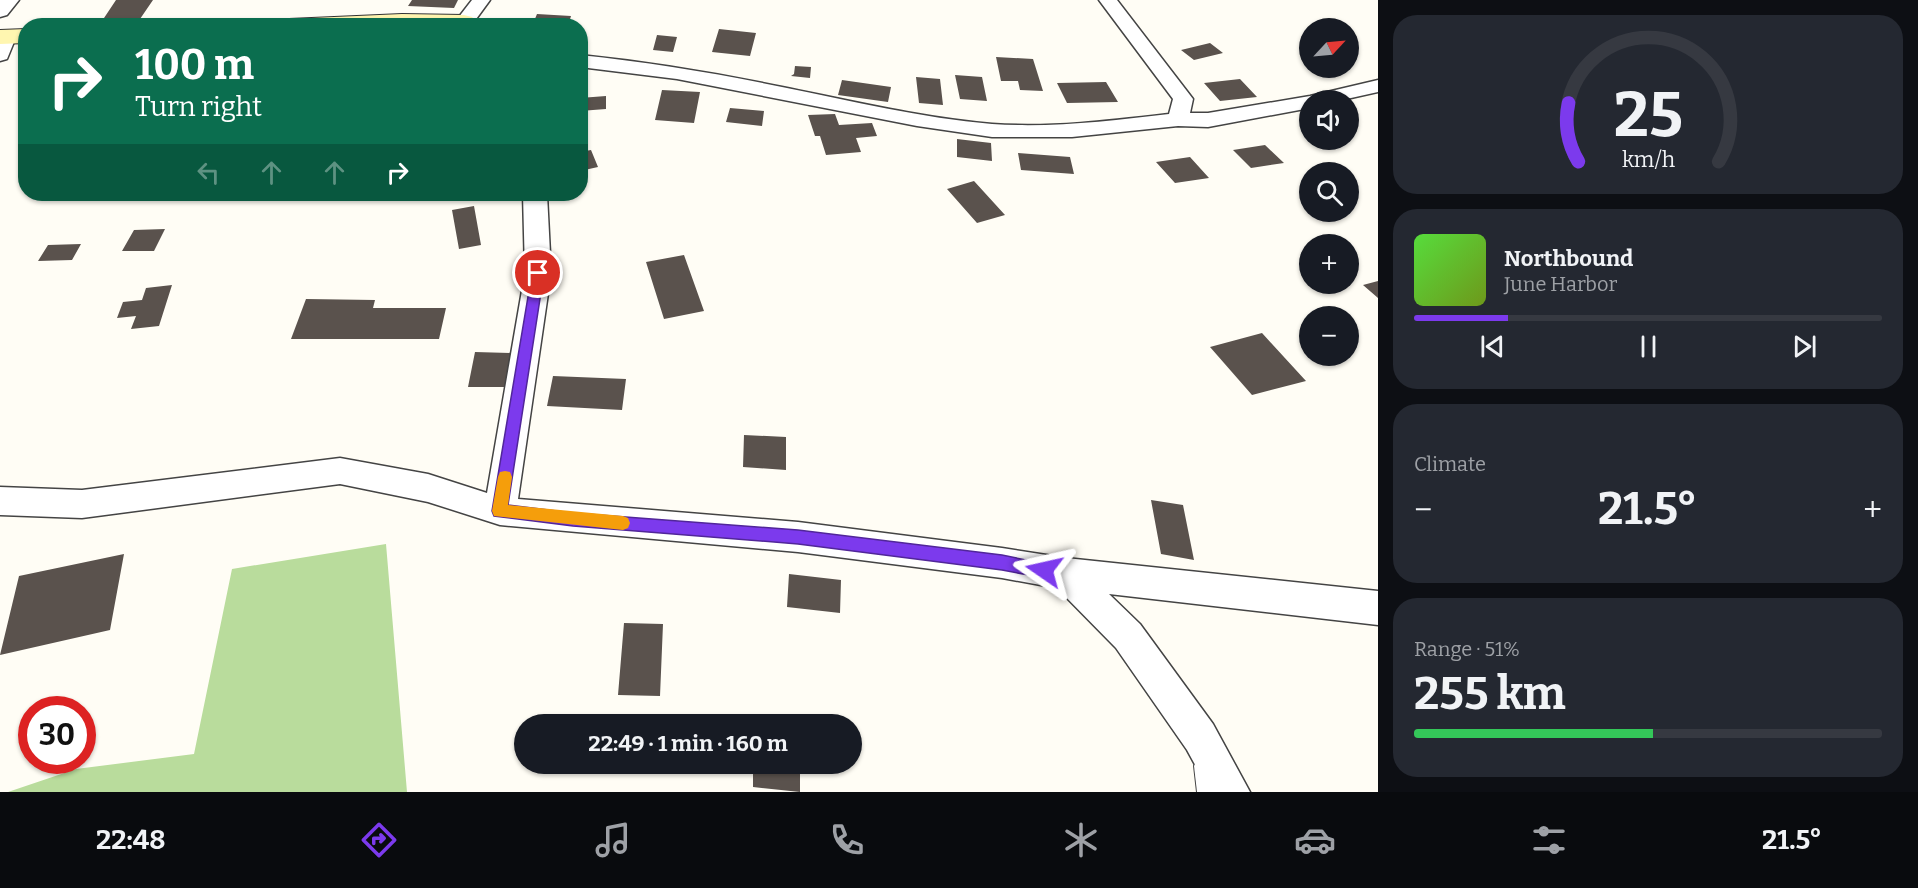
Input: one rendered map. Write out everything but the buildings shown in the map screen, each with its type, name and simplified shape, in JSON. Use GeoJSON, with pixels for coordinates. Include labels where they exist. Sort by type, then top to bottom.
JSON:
{"type":"FeatureCollection","features":[{"type":"Feature","properties":{"kind":"street"},"geometry":{"type":"LineString","coordinates":[[0,10],[10,0]]}},
{"type":"Feature","properties":{"kind":"street"},"geometry":{"type":"LineString","coordinates":[[470,18],[481,0]]}},
{"type":"Feature","properties":{"kind":"street"},"geometry":{"type":"LineString","coordinates":[[1108,0],[1183,99],[1178,119]]}},
{"type":"Feature","properties":{"kind":"street"},"geometry":{"type":"LineString","coordinates":[[588,62],[637,65],[967,128],[1067,132],[1178,119],[1208,120],[1299,104]]}},
{"type":"Feature","properties":{"kind":"street"},"geometry":{"type":"LineString","coordinates":[[1359,90],[1378,86]]}},
{"type":"Feature","properties":{"kind":"street"},"geometry":{"type":"LineString","coordinates":[[500,511],[538,273],[535,201]]}},
{"type":"Feature","properties":{"kind":"street"},"geometry":{"type":"LineString","coordinates":[[0,501],[82,504],[340,471],[428,488],[500,511],[798,537],[1002,562],[1066,574],[1378,608]]}},
{"type":"Feature","properties":{"kind":"street"},"geometry":{"type":"LineString","coordinates":[[1066,574],[1128,636],[1200,736],[1231,792]]}},
{"type":"Feature","properties":{"kind":"lane"},"geometry":{"type":"LineString","coordinates":[[1200,736],[1206,792]]}},
{"type":"Feature","properties":{"kind":"green space"},"geometry":{"type":"Polygon","coordinates":[[[386,544],[407,792],[8,792],[61,774],[96,774],[96,766],[194,754],[232,569],[386,544]]]}},
{"type":"Feature","properties":{"kind":"slow traffic"},"geometry":{"type":"LineString","coordinates":[[505,477],[500,511],[623,523]]}},
{"type":"Feature","properties":{"kind":"route"},"geometry":{"type":"LineString","coordinates":[[538,273],[500,511],[798,537],[1002,562],[1044,570]]}}]}
